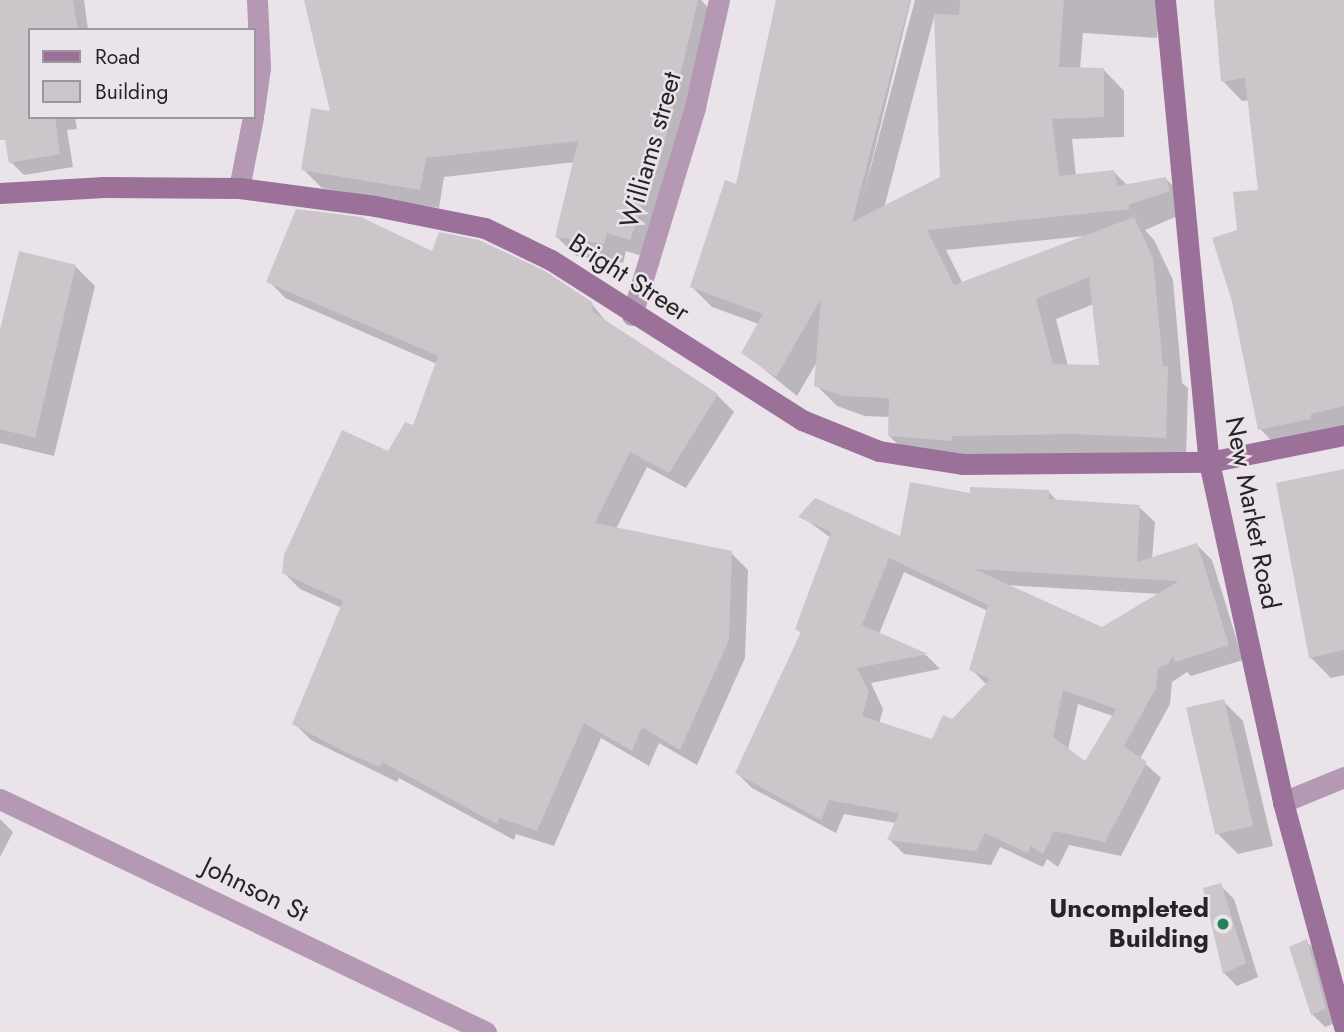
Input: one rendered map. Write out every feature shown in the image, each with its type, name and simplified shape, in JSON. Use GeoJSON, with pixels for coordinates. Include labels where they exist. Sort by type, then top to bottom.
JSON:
{"type":"FeatureCollection","features":[{"type":"Feature","properties":{"kind":"main road","name":"New Market Road"},"geometry":{"type":"LineString","coordinates":[[1165,0],[1209,462],[1283,803],[1344,1026]]}},
{"type":"Feature","properties":{"kind":"main road","name":"Bright Streer"},"geometry":{"type":"LineString","coordinates":[[0,193],[104,187],[239,188],[375,205],[485,228],[551,260],[632,315],[802,420],[879,452],[962,464],[1209,462],[1344,435]]}},
{"type":"Feature","properties":{"kind":"street"},"geometry":{"type":"LineString","coordinates":[[256,96],[260,67],[257,0]]}},
{"type":"Feature","properties":{"kind":"street","name":"Williams street"},"geometry":{"type":"LineString","coordinates":[[632,315],[695,107],[719,0]]}},
{"type":"Feature","properties":{"kind":"street"},"geometry":{"type":"LineString","coordinates":[[239,188],[253,119]]}},
{"type":"Feature","properties":{"kind":"street"},"geometry":{"type":"LineString","coordinates":[[1283,803],[1344,777]]}},
{"type":"Feature","properties":{"kind":"street","name":"Johnson St"},"geometry":{"type":"LineString","coordinates":[[0,799],[486,1032]]}},
{"type":"Feature","properties":{"kind":"building"},"geometry":{"type":"Polygon","coordinates":[[[0,0],[73,0],[78,28],[28,28],[28,119],[55,119],[60,154],[9,163],[5,140],[0,140],[0,0]]]}},
{"type":"Feature","properties":{"kind":"building"},"geometry":{"type":"Polygon","coordinates":[[[304,0],[698,0],[663,149],[630,240],[607,233],[604,244],[555,237],[578,141],[426,158],[420,190],[301,170],[311,108],[330,111],[304,0]]]}},
{"type":"Feature","properties":{"kind":"building"},"geometry":{"type":"Polygon","coordinates":[[[776,0],[910,0],[852,222],[940,177],[934,14],[959,15],[960,0],[1064,0],[1059,67],[1104,68],[1104,117],[1052,119],[1059,176],[1114,170],[1117,186],[1166,177],[1170,191],[1128,205],[1130,209],[927,230],[954,285],[1134,217],[1153,258],[1163,366],[1168,366],[1166,438],[1070,434],[952,436],[952,441],[888,436],[889,398],[843,396],[814,386],[821,299],[776,377],[741,353],[763,314],[690,287],[725,180],[736,184],[776,0]],[[1089,277],[1036,299],[1053,364],[1099,365],[1089,277]]]}},
{"type":"Feature","properties":{"kind":"building"},"geometry":{"type":"Polygon","coordinates":[[[1214,0],[1344,0],[1344,406],[1311,414],[1311,419],[1258,430],[1232,302],[1212,238],[1237,230],[1233,192],[1258,190],[1245,78],[1221,82],[1214,0]]]}},
{"type":"Feature","properties":{"kind":"building"},"geometry":{"type":"Polygon","coordinates":[[[296,209],[361,217],[432,251],[439,232],[479,240],[545,271],[592,302],[593,312],[718,394],[669,473],[630,452],[595,523],[732,551],[729,640],[680,750],[642,727],[632,751],[584,723],[537,831],[499,818],[497,824],[382,762],[380,767],[292,724],[343,601],[282,573],[284,555],[342,430],[388,451],[405,422],[413,425],[438,356],[266,282],[296,209]]]}},
{"type":"Feature","properties":{"kind":"building"},"geometry":{"type":"Polygon","coordinates":[[[19,251],[76,265],[35,438],[0,429],[0,330],[19,251]]]}},
{"type":"Feature","properties":{"kind":"building"},"geometry":{"type":"Polygon","coordinates":[[[1344,469],[1344,650],[1309,658],[1276,483],[1344,469]]]}},
{"type":"Feature","properties":{"kind":"building"},"geometry":{"type":"Polygon","coordinates":[[[910,482],[970,493],[970,487],[1049,490],[1049,499],[1140,505],[1137,562],[1197,543],[1229,645],[1175,662],[1173,656],[1168,664],[1158,668],[1156,688],[1124,746],[1147,762],[1105,842],[1054,831],[1043,854],[1031,846],[1027,853],[985,833],[976,851],[887,840],[899,813],[829,800],[821,820],[735,773],[801,632],[795,629],[831,532],[798,517],[815,498],[900,536],[910,482]],[[889,558],[862,625],[928,654],[857,668],[869,692],[862,716],[932,739],[943,715],[952,719],[990,679],[969,670],[988,605],[889,558]],[[974,569],[1102,627],[1179,581],[1125,578],[974,569]],[[1063,690],[1053,737],[1085,761],[1116,709],[1063,690]]]}},
{"type":"Feature","properties":{"kind":"building"},"geometry":{"type":"Polygon","coordinates":[[[1224,699],[1253,826],[1215,834],[1186,708],[1224,699]]]}},
{"type":"Feature","properties":{"kind":"building","name":"Uncompleted Building"},"geometry":{"type":"Polygon","coordinates":[[[1221,883],[1246,963],[1223,974],[1203,888],[1221,883]]]}},
{"type":"Feature","properties":{"kind":"building"},"geometry":{"type":"Polygon","coordinates":[[[1307,939],[1326,1009],[1311,1015],[1289,947],[1307,939]]]}},
{"type":"Feature","properties":{"kind":"place","name":"Uncompleted Building"},"geometry":{"type":"Point","coordinates":[1223,924]}}]}
